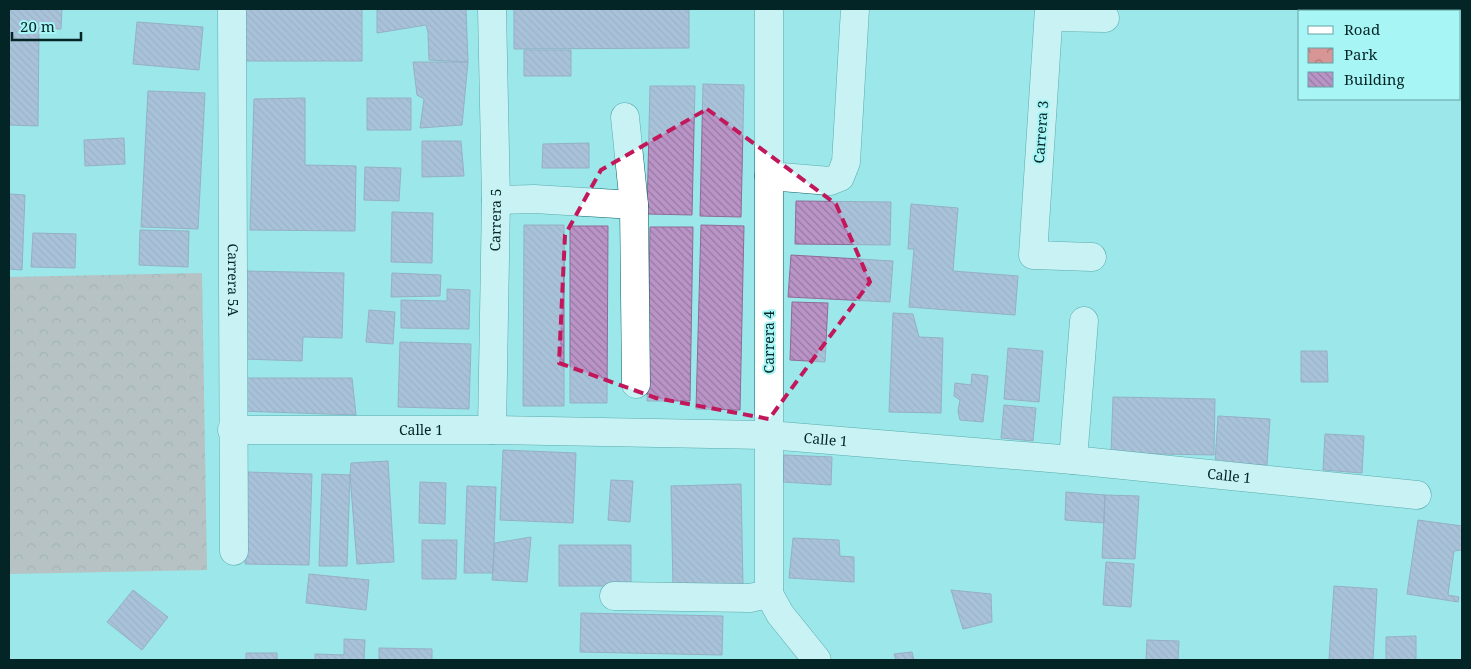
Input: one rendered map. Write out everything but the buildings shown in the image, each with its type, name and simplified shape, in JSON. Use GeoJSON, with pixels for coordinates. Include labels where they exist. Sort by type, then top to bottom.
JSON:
{"type":"FeatureCollection","features":[{"type":"Feature","properties":{"kind":"street","name":"Carrera 5A"},"geometry":{"type":"LineString","coordinates":[[232,9],[232,430],[234,551]]}},
{"type":"Feature","properties":{"kind":"street","name":"Carrera 5"},"geometry":{"type":"LineString","coordinates":[[492,9],[496,200],[492,430]]}},
{"type":"Feature","properties":{"kind":"street","name":"Carrera 4"},"geometry":{"type":"LineString","coordinates":[[768,594],[769,9]]}},
{"type":"Feature","properties":{"kind":"street"},"geometry":{"type":"LineString","coordinates":[[769,176],[830,181],[840,177],[846,162],[855,9]]}},
{"type":"Feature","properties":{"kind":"street"},"geometry":{"type":"LineString","coordinates":[[1049,13],[1106,18]]}},
{"type":"Feature","properties":{"kind":"street","name":"Carrera 3"},"geometry":{"type":"LineString","coordinates":[[1049,13],[1033,255],[1092,257]]}},
{"type":"Feature","properties":{"kind":"street"},"geometry":{"type":"LineString","coordinates":[[625,117],[634,204],[636,384]]}},
{"type":"Feature","properties":{"kind":"street"},"geometry":{"type":"LineString","coordinates":[[496,200],[534,199],[634,204]]}},
{"type":"Feature","properties":{"kind":"street"},"geometry":{"type":"LineString","coordinates":[[1073,460],[1084,321]]}},
{"type":"Feature","properties":{"kind":"street","name":"Calle 1"},"geometry":{"type":"LineString","coordinates":[[232,430],[492,430],[769,435],[1073,460],[1417,495]]}},
{"type":"Feature","properties":{"kind":"street"},"geometry":{"type":"LineString","coordinates":[[614,596],[750,598],[768,594],[780,614],[816,660]]}},
{"type":"Feature","properties":{"kind":"highlighted area"},"geometry":{"type":"Polygon","coordinates":[[[707,109],[836,204],[870,282],[769,419],[656,398],[559,363],[565,235],[601,170],[707,109]]]}},
{"type":"Feature","properties":{"kind":"green space"},"geometry":{"type":"Polygon","coordinates":[[[202,273],[207,570],[9,574],[9,277],[202,273]]]}}]}
